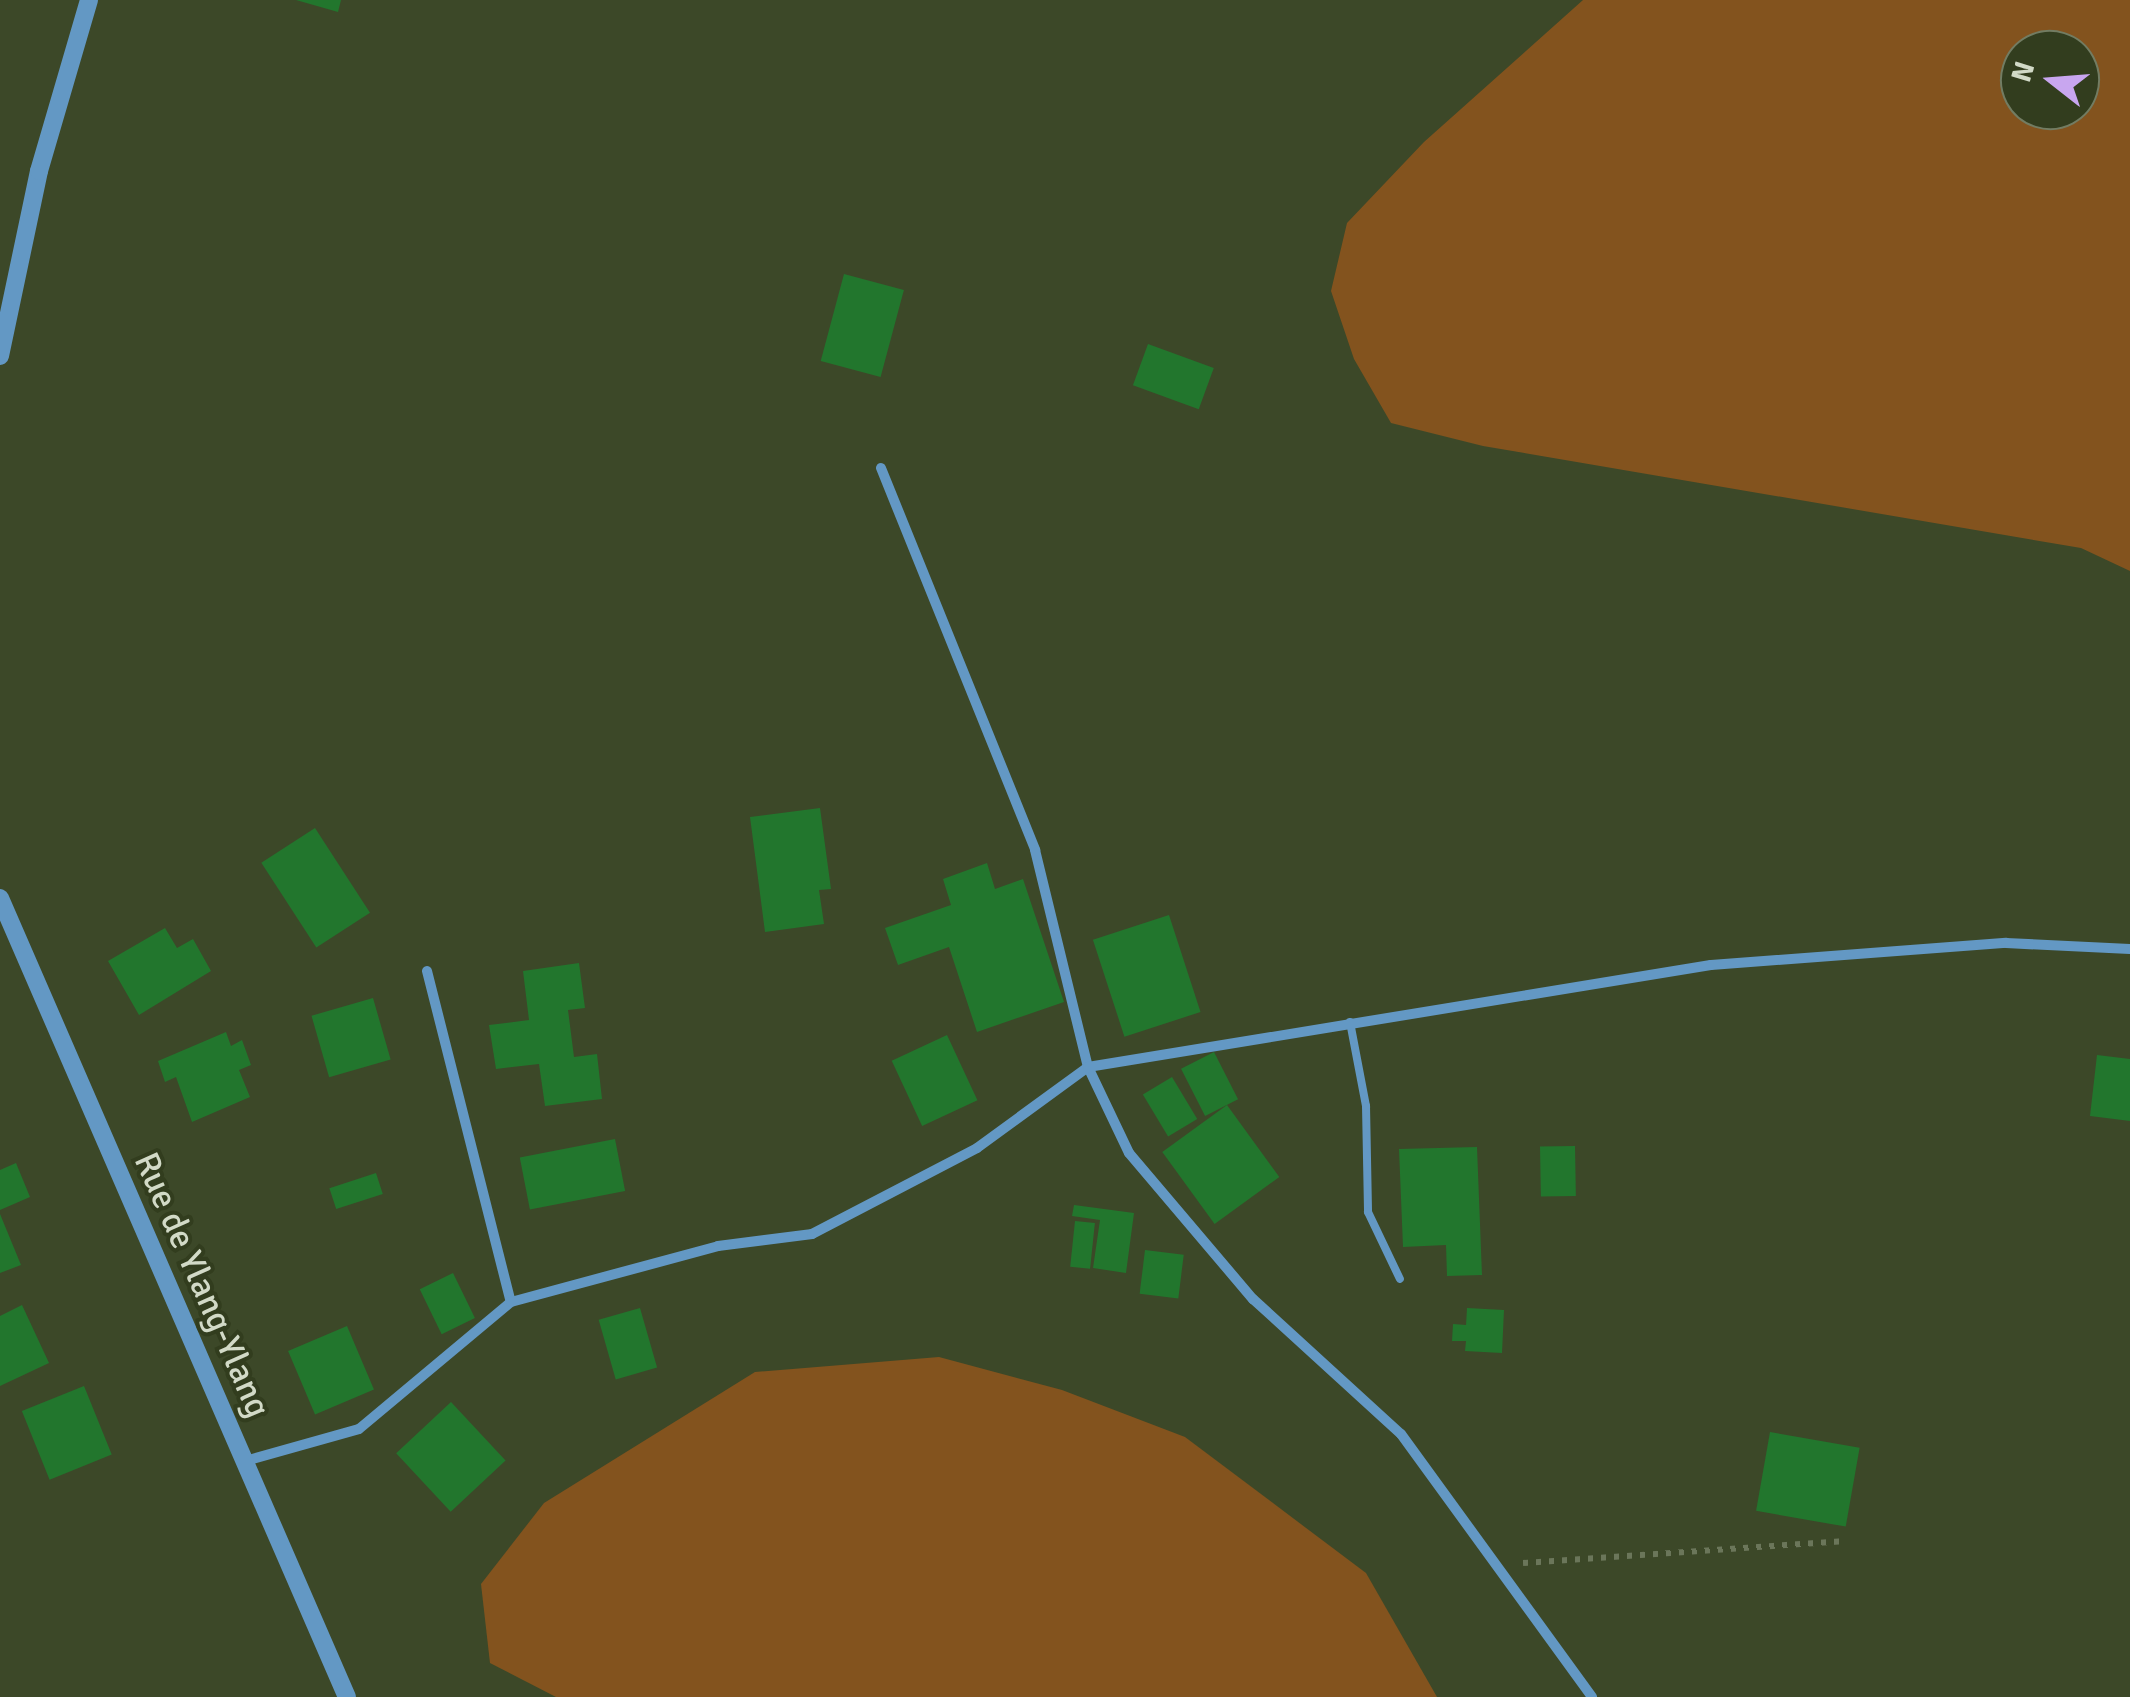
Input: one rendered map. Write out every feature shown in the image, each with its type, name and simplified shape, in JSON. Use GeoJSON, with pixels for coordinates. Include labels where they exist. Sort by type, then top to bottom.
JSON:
{"type":"FeatureCollection","features":[{"type":"Feature","properties":{"kind":"street"},"geometry":{"type":"LineString","coordinates":[[0,356],[39,171],[89,0]]}},
{"type":"Feature","properties":{"kind":"street"},"geometry":{"type":"LineString","coordinates":[[881,468],[1035,850],[1088,1067],[1129,1153],[1253,1299],[1401,1434],[1592,1697]]}},
{"type":"Feature","properties":{"kind":"street","name":"Rue de Ylang-Ylang"},"geometry":{"type":"LineString","coordinates":[[0,898],[347,1697]]}},
{"type":"Feature","properties":{"kind":"street"},"geometry":{"type":"LineString","coordinates":[[245,1460],[360,1429],[511,1302],[718,1246],[812,1234],[976,1148],[1088,1067],[1350,1020],[1711,964],[1871,948],[2006,943],[2130,949]]}},
{"type":"Feature","properties":{"kind":"street"},"geometry":{"type":"LineString","coordinates":[[427,972],[511,1302]]}},
{"type":"Feature","properties":{"kind":"lane"},"geometry":{"type":"LineString","coordinates":[[1350,1020],[1366,1106],[1368,1212],[1400,1279]]}},
{"type":"Feature","properties":{"kind":"path"},"geometry":{"type":"LineString","coordinates":[[1497,1566],[1846,1540]]}},
{"type":"Feature","properties":{"kind":"shaded area"},"geometry":{"type":"Polygon","coordinates":[[[1583,0],[2130,0],[2130,571],[2081,548],[1483,446],[1391,423],[1354,359],[1331,291],[1347,223],[1424,142],[1583,0]]]}},
{"type":"Feature","properties":{"kind":"shaded area"},"geometry":{"type":"Polygon","coordinates":[[[939,1357],[1062,1390],[1185,1437],[1366,1573],[1437,1697],[556,1697],[490,1663],[481,1584],[544,1503],[755,1372],[939,1357]]]}},
{"type":"Feature","properties":{"kind":"building"},"geometry":{"type":"Polygon","coordinates":[[[296,0],[341,0],[338,12],[296,0]]]}},
{"type":"Feature","properties":{"kind":"building"},"geometry":{"type":"Polygon","coordinates":[[[844,274],[904,290],[881,377],[821,361],[844,274]]]}},
{"type":"Feature","properties":{"kind":"building"},"geometry":{"type":"Polygon","coordinates":[[[1148,344],[1214,368],[1199,409],[1133,385],[1148,344]]]}},
{"type":"Feature","properties":{"kind":"building"},"geometry":{"type":"Polygon","coordinates":[[[820,808],[831,889],[819,890],[824,924],[765,932],[750,817],[820,808]]]}},
{"type":"Feature","properties":{"kind":"building"},"geometry":{"type":"Polygon","coordinates":[[[315,828],[370,913],[316,948],[261,863],[315,828]]]}},
{"type":"Feature","properties":{"kind":"building"},"geometry":{"type":"Polygon","coordinates":[[[987,863],[995,889],[1023,879],[1064,1002],[977,1032],[949,947],[898,965],[885,928],[951,905],[943,879],[987,863]]]}},
{"type":"Feature","properties":{"kind":"building"},"geometry":{"type":"Polygon","coordinates":[[[1169,915],[1201,1012],[1124,1037],[1093,940],[1169,915]]]}},
{"type":"Feature","properties":{"kind":"building"},"geometry":{"type":"Polygon","coordinates":[[[165,928],[177,948],[193,939],[211,971],[139,1015],[108,961],[165,928]]]}},
{"type":"Feature","properties":{"kind":"building"},"geometry":{"type":"Polygon","coordinates":[[[579,963],[585,1008],[568,1010],[574,1057],[597,1054],[602,1099],[545,1106],[539,1064],[496,1069],[489,1025],[529,1020],[523,971],[579,963]]]}},
{"type":"Feature","properties":{"kind":"building"},"geometry":{"type":"Polygon","coordinates":[[[373,998],[391,1060],[329,1077],[311,1016],[373,998]]]}},
{"type":"Feature","properties":{"kind":"building"},"geometry":{"type":"Polygon","coordinates":[[[226,1032],[231,1046],[242,1040],[251,1065],[239,1070],[250,1097],[192,1122],[176,1077],[165,1082],[158,1061],[226,1032]]]}},
{"type":"Feature","properties":{"kind":"building"},"geometry":{"type":"Polygon","coordinates":[[[947,1035],[977,1100],[922,1126],[892,1061],[947,1035]]]}},
{"type":"Feature","properties":{"kind":"building"},"geometry":{"type":"Polygon","coordinates":[[[1214,1052],[1238,1099],[1205,1116],[1181,1069],[1214,1052]]]}},
{"type":"Feature","properties":{"kind":"building"},"geometry":{"type":"Polygon","coordinates":[[[2097,1055],[2130,1059],[2130,1121],[2090,1116],[2097,1055]]]}},
{"type":"Feature","properties":{"kind":"building"},"geometry":{"type":"Polygon","coordinates":[[[1172,1077],[1197,1119],[1168,1137],[1143,1095],[1172,1077]]]}},
{"type":"Feature","properties":{"kind":"building"},"geometry":{"type":"Polygon","coordinates":[[[1227,1105],[1279,1177],[1215,1224],[1162,1152],[1227,1105]]]}},
{"type":"Feature","properties":{"kind":"building"},"geometry":{"type":"Polygon","coordinates":[[[615,1139],[625,1191],[530,1210],[520,1158],[615,1139]]]}},
{"type":"Feature","properties":{"kind":"building"},"geometry":{"type":"Polygon","coordinates":[[[1575,1146],[1576,1196],[1541,1197],[1540,1147],[1575,1146]]]}},
{"type":"Feature","properties":{"kind":"building"},"geometry":{"type":"Polygon","coordinates":[[[1477,1147],[1482,1275],[1447,1276],[1446,1245],[1403,1247],[1399,1149],[1477,1147]]]}},
{"type":"Feature","properties":{"kind":"building"},"geometry":{"type":"Polygon","coordinates":[[[16,1163],[30,1197],[0,1210],[0,1170],[16,1163]]]}},
{"type":"Feature","properties":{"kind":"building"},"geometry":{"type":"Polygon","coordinates":[[[376,1173],[383,1194],[336,1209],[329,1188],[376,1173]]]}},
{"type":"Feature","properties":{"kind":"building"},"geometry":{"type":"Polygon","coordinates":[[[1074,1205],[1134,1213],[1126,1273],[1093,1268],[1100,1220],[1072,1216],[1074,1205]]]}},
{"type":"Feature","properties":{"kind":"building"},"geometry":{"type":"Polygon","coordinates":[[[0,1214],[21,1265],[0,1273],[0,1214]]]}},
{"type":"Feature","properties":{"kind":"building"},"geometry":{"type":"Polygon","coordinates":[[[1075,1221],[1095,1223],[1090,1269],[1070,1267],[1075,1221]]]}},
{"type":"Feature","properties":{"kind":"building"},"geometry":{"type":"Polygon","coordinates":[[[1145,1250],[1184,1255],[1178,1298],[1140,1294],[1145,1250]]]}},
{"type":"Feature","properties":{"kind":"building"},"geometry":{"type":"Polygon","coordinates":[[[453,1273],[475,1318],[442,1334],[420,1289],[453,1273]]]}},
{"type":"Feature","properties":{"kind":"building"},"geometry":{"type":"Polygon","coordinates":[[[22,1305],[49,1363],[0,1386],[0,1316],[22,1305]]]}},
{"type":"Feature","properties":{"kind":"building"},"geometry":{"type":"Polygon","coordinates":[[[640,1308],[657,1368],[616,1379],[599,1320],[640,1308]]]}},
{"type":"Feature","properties":{"kind":"building"},"geometry":{"type":"Polygon","coordinates":[[[1467,1308],[1504,1310],[1502,1353],[1465,1351],[1466,1341],[1452,1341],[1453,1324],[1466,1325],[1467,1308]]]}},
{"type":"Feature","properties":{"kind":"building"},"geometry":{"type":"Polygon","coordinates":[[[347,1326],[374,1390],[315,1415],[288,1351],[347,1326]]]}},
{"type":"Feature","properties":{"kind":"building"},"geometry":{"type":"Polygon","coordinates":[[[84,1386],[112,1455],[50,1480],[22,1411],[84,1386]]]}},
{"type":"Feature","properties":{"kind":"building"},"geometry":{"type":"Polygon","coordinates":[[[451,1402],[506,1461],[451,1512],[396,1453],[451,1402]]]}},
{"type":"Feature","properties":{"kind":"building"},"geometry":{"type":"Polygon","coordinates":[[[1770,1432],[1860,1448],[1846,1527],[1756,1511],[1770,1432]]]}}]}
